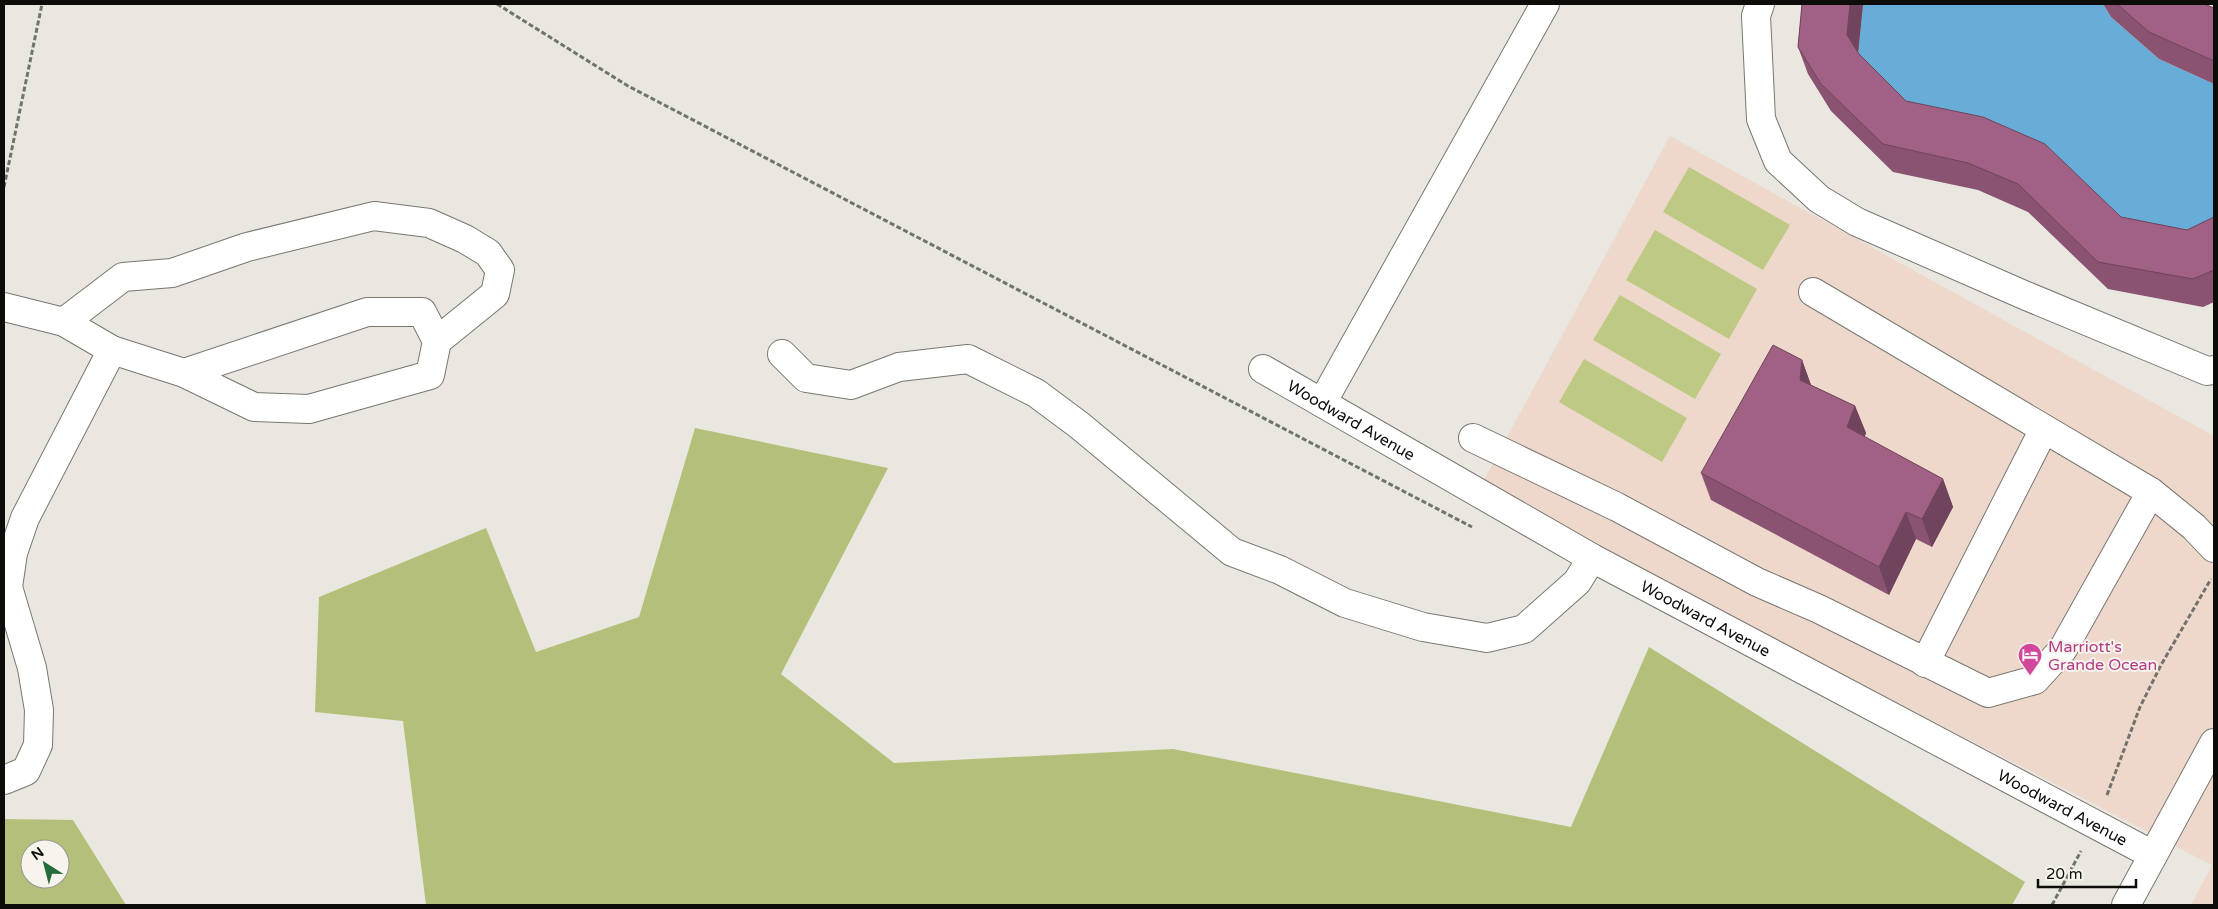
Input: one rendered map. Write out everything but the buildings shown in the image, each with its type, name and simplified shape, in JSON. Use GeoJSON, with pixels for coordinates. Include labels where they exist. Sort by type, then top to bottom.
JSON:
{"type":"FeatureCollection","features":[{"type":"Feature","properties":{"kind":"street"},"geometry":{"type":"LineString","coordinates":[[1322,403],[1544,4]]}},
{"type":"Feature","properties":{"kind":"street"},"geometry":{"type":"LineString","coordinates":[[1760,4],[1756,16],[1761,119],[1778,161],[1819,199],[1857,222],[2006,287],[2207,371],[2214,370]]}},
{"type":"Feature","properties":{"kind":"street"},"geometry":{"type":"LineString","coordinates":[[64,322],[123,276],[172,273],[247,247],[374,216],[429,223],[465,238],[488,254],[500,270],[495,294],[437,341]]}},
{"type":"Feature","properties":{"kind":"street"},"geometry":{"type":"LineString","coordinates":[[1813,292],[2151,492],[2194,527],[2214,548]]}},
{"type":"Feature","properties":{"kind":"street"},"geometry":{"type":"LineString","coordinates":[[4,306],[64,322],[112,350],[184,374],[254,407],[309,410],[430,375],[437,341],[422,312],[367,312],[184,374]]}},
{"type":"Feature","properties":{"kind":"street"},"geometry":{"type":"LineString","coordinates":[[4,780],[26,771],[38,745],[39,710],[32,668],[8,587],[14,553],[25,518],[112,350]]}},
{"type":"Feature","properties":{"kind":"street"},"geometry":{"type":"LineString","coordinates":[[782,354],[806,378],[851,385],[899,367],[968,360],[1036,393],[1079,425],[1232,552],[1280,570],[1346,603],[1423,627],[1487,638],[1524,629],[1577,582],[1592,558]]}},
{"type":"Feature","properties":{"kind":"street","name":"Woodward Avenue"},"geometry":{"type":"LineString","coordinates":[[1263,368],[1592,558],[2152,855]]}},
{"type":"Feature","properties":{"kind":"street"},"geometry":{"type":"LineString","coordinates":[[1925,663],[2044,429]]}},
{"type":"Feature","properties":{"kind":"street"},"geometry":{"type":"LineString","coordinates":[[1473,438],[1617,506],[1757,582],[1819,609],[1988,693],[2035,680],[2063,649],[2151,492]]}},
{"type":"Feature","properties":{"kind":"street"},"geometry":{"type":"LineString","coordinates":[[2126,905],[2214,742]]}},
{"type":"Feature","properties":{"kind":"path"},"geometry":{"type":"LineString","coordinates":[[4,187],[42,4]]}},
{"type":"Feature","properties":{"kind":"path"},"geometry":{"type":"LineString","coordinates":[[497,4],[628,86],[1480,532]]}},
{"type":"Feature","properties":{"kind":"path"},"geometry":{"type":"LineString","coordinates":[[2052,905],[2096,824],[2140,707],[2161,665],[2214,574]]}},
{"type":"Feature","properties":{"kind":"shaded area","name":"Marriott's Grande Ocean"},"geometry":{"type":"Polygon","coordinates":[[[1670,136],[2214,436],[2214,905],[2191,905],[2212,865],[1480,487],[1670,136]]]}},
{"type":"Feature","properties":{"kind":"green space"},"geometry":{"type":"Polygon","coordinates":[[[1689,167],[1790,225],[1763,270],[1663,212],[1689,167]]]}},
{"type":"Feature","properties":{"kind":"green space"},"geometry":{"type":"Polygon","coordinates":[[[1655,230],[1757,289],[1729,339],[1626,280],[1655,230]]]}},
{"type":"Feature","properties":{"kind":"green space"},"geometry":{"type":"Polygon","coordinates":[[[1620,295],[1721,354],[1695,399],[1593,340],[1620,295]]]}},
{"type":"Feature","properties":{"kind":"green space"},"geometry":{"type":"Polygon","coordinates":[[[1584,359],[1687,418],[1662,462],[1559,402],[1584,359]]]}},
{"type":"Feature","properties":{"kind":"green space"},"geometry":{"type":"Polygon","coordinates":[[[695,428],[888,468],[781,674],[894,763],[1173,749],[1571,827],[1649,647],[2025,882],[2012,905],[426,905],[403,721],[315,712],[319,597],[486,528],[536,652],[639,617],[695,428]]]}},
{"type":"Feature","properties":{"kind":"green space"},"geometry":{"type":"Polygon","coordinates":[[[4,819],[73,820],[126,905],[4,905],[4,819]]]}},
{"type":"Feature","properties":{"kind":"water"},"geometry":{"type":"Polygon","coordinates":[[[1863,4],[2103,4],[2111,17],[2159,59],[2214,84],[2214,250],[2197,257],[1916,129],[1857,63],[1863,4]]]}},
{"type":"Feature","properties":{"kind":"place","name":"Marriott's Grande Ocean"},"geometry":{"type":"Point","coordinates":[2030,676]}}]}
